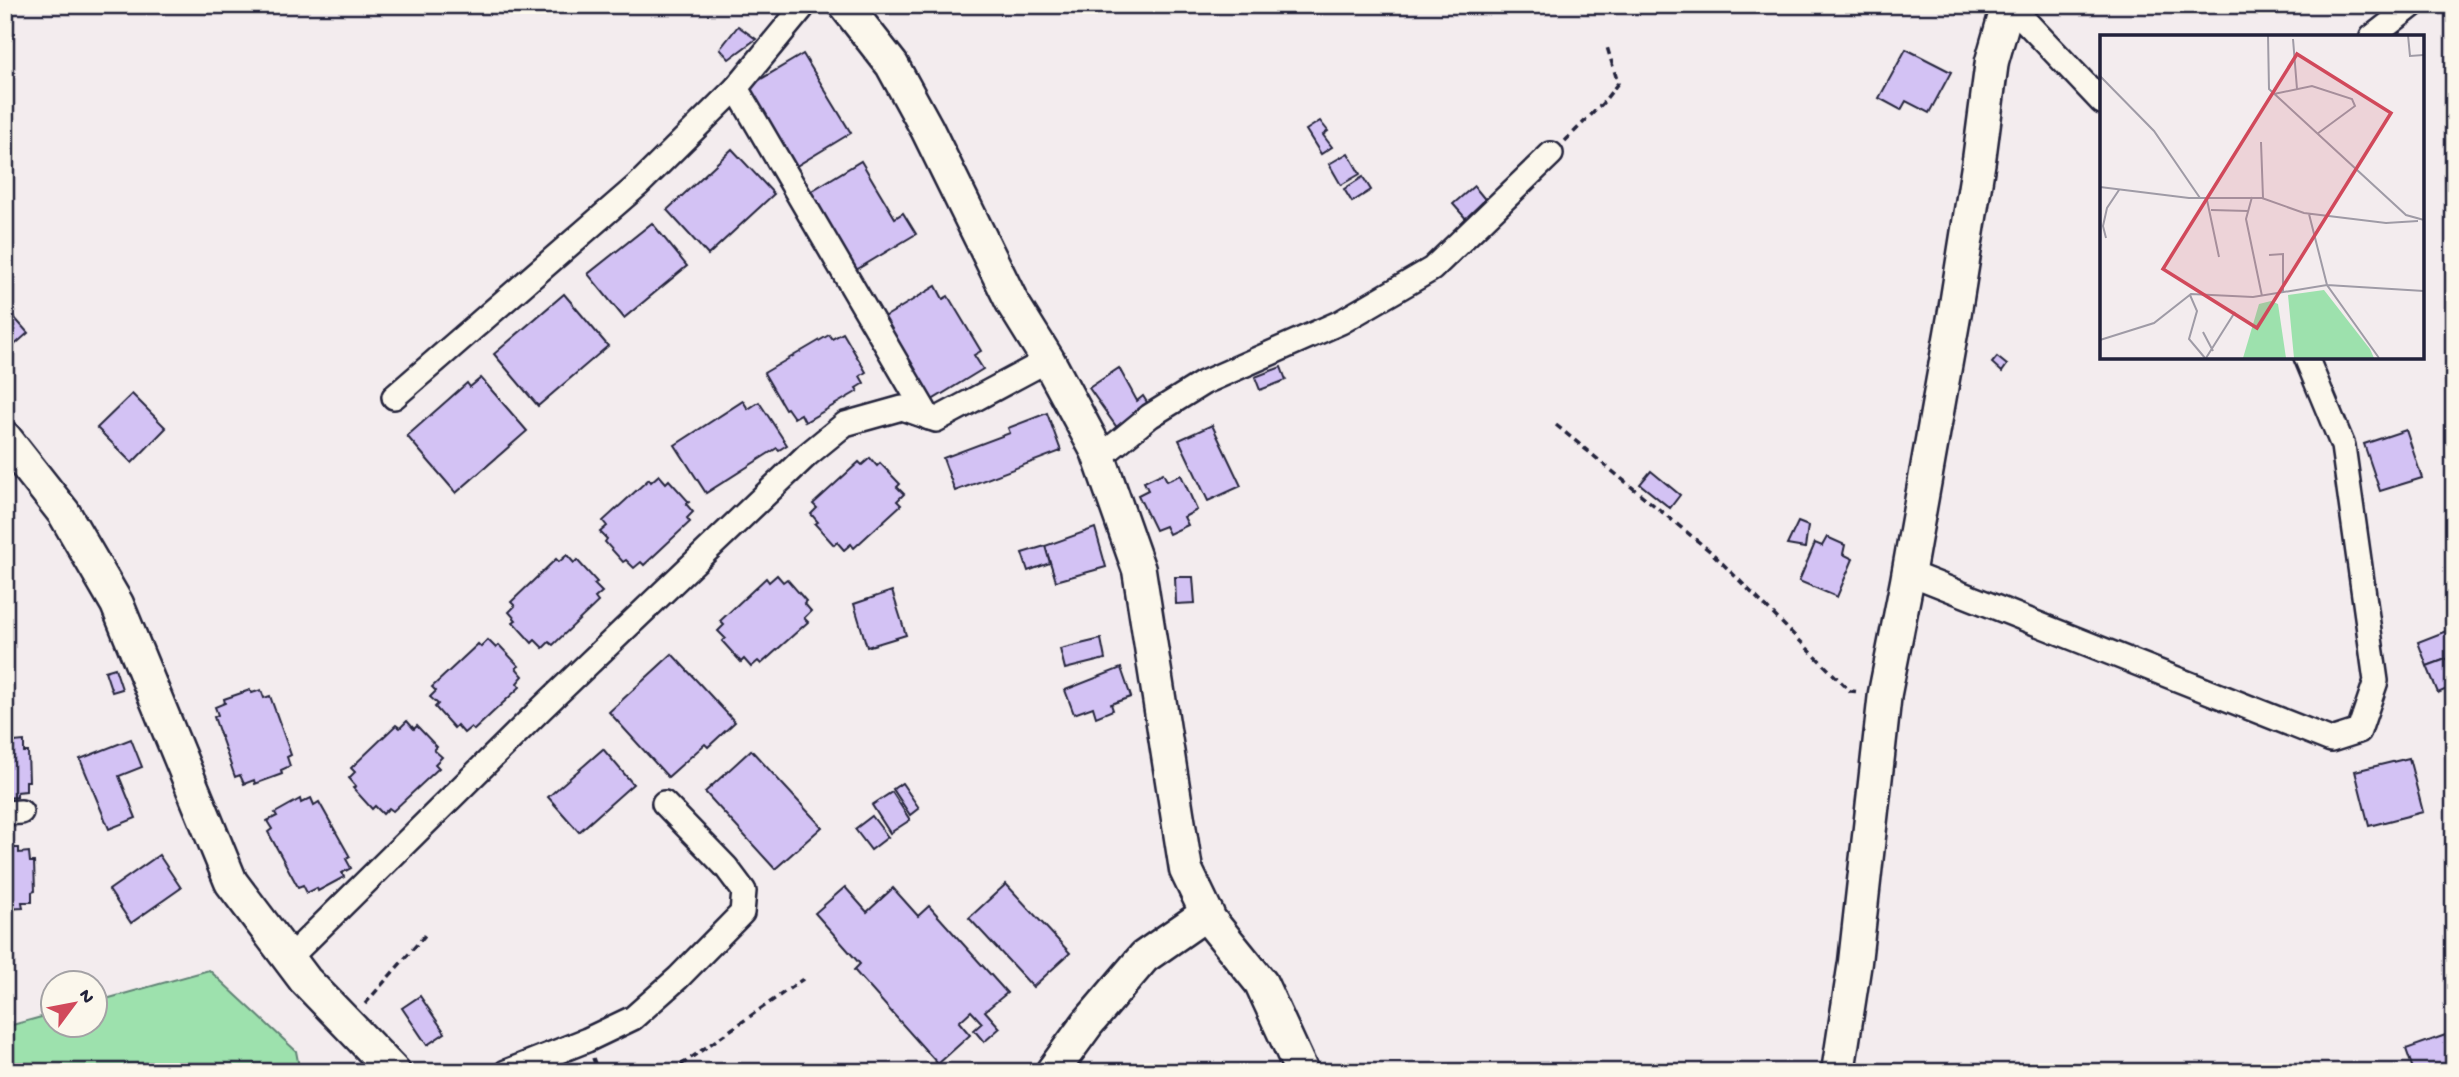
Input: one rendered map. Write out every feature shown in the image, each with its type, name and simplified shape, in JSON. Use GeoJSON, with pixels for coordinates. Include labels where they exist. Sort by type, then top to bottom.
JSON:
{"type":"FeatureCollection","features":[{"type":"Feature","properties":{"kind":"street"},"geometry":{"type":"LineString","coordinates":[[845,5],[892,65],[927,129],[1012,302],[1048,360],[1099,458],[1139,570],[1186,870],[1210,920],[1261,983],[1301,1072]]}},
{"type":"Feature","properties":{"kind":"street"},"geometry":{"type":"LineString","coordinates":[[1838,1072],[1855,962],[1885,693],[1909,573],[1959,284],[1992,61],[2009,5],[2100,100]]}},
{"type":"Feature","properties":{"kind":"street"},"geometry":{"type":"LineString","coordinates":[[2375,35],[2413,5]]}},
{"type":"Feature","properties":{"kind":"street"},"geometry":{"type":"LineString","coordinates":[[394,397],[638,185],[736,88],[802,8]]}},
{"type":"Feature","properties":{"kind":"street"},"geometry":{"type":"LineString","coordinates":[[736,88],[929,418]]}},
{"type":"Feature","properties":{"kind":"street"},"geometry":{"type":"LineString","coordinates":[[1099,458],[1150,416],[1203,383],[1341,322],[1432,269],[1551,154]]}},
{"type":"Feature","properties":{"kind":"street"},"geometry":{"type":"LineString","coordinates":[[1909,573],[2331,740],[2359,731],[2376,681],[2375,667],[2343,446],[2307,359]]}},
{"type":"Feature","properties":{"kind":"street"},"geometry":{"type":"LineString","coordinates":[[289,958],[541,709],[816,447],[845,424],[902,408],[936,421],[1048,360]]}},
{"type":"Feature","properties":{"kind":"street"},"geometry":{"type":"LineString","coordinates":[[5,438],[64,513],[117,604],[231,882],[305,980],[394,1072]]}},
{"type":"Feature","properties":{"kind":"street"},"geometry":{"type":"LineString","coordinates":[[506,1072],[587,1040],[633,1018],[678,978],[742,913],[744,891],[726,867],[664,803]]}},
{"type":"Feature","properties":{"kind":"street"},"geometry":{"type":"LineString","coordinates":[[1052,1072],[1087,1024],[1143,957],[1207,913]]}},
{"type":"Feature","properties":{"kind":"path"},"geometry":{"type":"LineString","coordinates":[[1551,154],[1581,126],[1618,83],[1607,47]]}},
{"type":"Feature","properties":{"kind":"path"},"geometry":{"type":"LineString","coordinates":[[1556,425],[1711,552],[1850,691],[1885,693]]}},
{"type":"Feature","properties":{"kind":"path"},"geometry":{"type":"LineString","coordinates":[[348,1024],[426,933]]}},
{"type":"Feature","properties":{"kind":"path"},"geometry":{"type":"LineString","coordinates":[[671,1072],[803,979]]}},
{"type":"Feature","properties":{"kind":"green space"},"geometry":{"type":"Polygon","coordinates":[[[209,970],[296,1051],[300,1072],[5,1072],[5,1027],[38,1018],[38,1038],[108,1038],[108,998],[209,970]]]}},
{"type":"Feature","properties":{"kind":"building"},"geometry":{"type":"Polygon","coordinates":[[[738,26],[756,39],[729,59],[720,49],[738,26]]]}},
{"type":"Feature","properties":{"kind":"building"},"geometry":{"type":"Polygon","coordinates":[[[1906,49],[1951,72],[1929,113],[1906,101],[1901,110],[1879,98],[1906,49]]]}},
{"type":"Feature","properties":{"kind":"building"},"geometry":{"type":"Polygon","coordinates":[[[803,54],[851,133],[793,168],[746,88],[803,54]]]}},
{"type":"Feature","properties":{"kind":"building"},"geometry":{"type":"Polygon","coordinates":[[[1320,121],[1328,131],[1323,135],[1332,147],[1321,154],[1306,130],[1320,121]]]}},
{"type":"Feature","properties":{"kind":"building"},"geometry":{"type":"Polygon","coordinates":[[[732,149],[774,194],[708,255],[667,210],[732,149]]]}},
{"type":"Feature","properties":{"kind":"building"},"geometry":{"type":"Polygon","coordinates":[[[1348,153],[1360,174],[1341,185],[1329,164],[1348,153]]]}},
{"type":"Feature","properties":{"kind":"building"},"geometry":{"type":"Polygon","coordinates":[[[861,161],[895,218],[903,213],[916,234],[856,270],[808,193],[861,161]]]}},
{"type":"Feature","properties":{"kind":"building"},"geometry":{"type":"Polygon","coordinates":[[[1363,177],[1371,190],[1352,202],[1344,189],[1363,177]]]}},
{"type":"Feature","properties":{"kind":"building"},"geometry":{"type":"Polygon","coordinates":[[[1474,186],[1488,203],[1468,221],[1453,204],[1474,186]]]}},
{"type":"Feature","properties":{"kind":"building"},"geometry":{"type":"Polygon","coordinates":[[[652,223],[687,266],[624,318],[588,274],[652,223]]]}},
{"type":"Feature","properties":{"kind":"building"},"geometry":{"type":"Polygon","coordinates":[[[936,286],[943,299],[948,296],[981,351],[974,355],[983,369],[932,400],[883,318],[936,286]]]}},
{"type":"Feature","properties":{"kind":"building"},"geometry":{"type":"Polygon","coordinates":[[[564,294],[608,346],[538,406],[494,354],[564,294]]]}},
{"type":"Feature","properties":{"kind":"building"},"geometry":{"type":"Polygon","coordinates":[[[5,307],[28,333],[10,349],[5,344],[5,307]]]}},
{"type":"Feature","properties":{"kind":"building"},"geometry":{"type":"Polygon","coordinates":[[[843,333],[866,372],[860,376],[864,383],[856,388],[858,391],[805,422],[801,414],[794,418],[787,408],[785,409],[764,373],[829,335],[832,339],[843,333]]]}},
{"type":"Feature","properties":{"kind":"building"},"geometry":{"type":"Polygon","coordinates":[[[1997,357],[2007,365],[2002,372],[1992,363],[1997,357]]]}},
{"type":"Feature","properties":{"kind":"building"},"geometry":{"type":"Polygon","coordinates":[[[1281,367],[1286,380],[1260,390],[1255,377],[1281,367]]]}},
{"type":"Feature","properties":{"kind":"building"},"geometry":{"type":"Polygon","coordinates":[[[1119,368],[1137,401],[1143,396],[1150,407],[1118,429],[1089,388],[1119,368]]]}},
{"type":"Feature","properties":{"kind":"building"},"geometry":{"type":"Polygon","coordinates":[[[481,378],[527,431],[456,493],[407,436],[467,383],[470,387],[481,378]]]}},
{"type":"Feature","properties":{"kind":"building"},"geometry":{"type":"Polygon","coordinates":[[[132,394],[166,428],[132,463],[97,428],[132,394]]]}},
{"type":"Feature","properties":{"kind":"building"},"geometry":{"type":"Polygon","coordinates":[[[743,401],[748,409],[759,402],[787,445],[779,450],[777,448],[706,493],[675,445],[743,401]]]}},
{"type":"Feature","properties":{"kind":"building"},"geometry":{"type":"Polygon","coordinates":[[[1047,413],[1061,451],[955,491],[943,458],[1010,433],[1008,428],[1047,413]]]}},
{"type":"Feature","properties":{"kind":"building"},"geometry":{"type":"Polygon","coordinates":[[[1212,425],[1241,486],[1208,501],[1179,440],[1212,425]]]}},
{"type":"Feature","properties":{"kind":"building"},"geometry":{"type":"Polygon","coordinates":[[[2406,430],[2422,478],[2380,491],[2364,444],[2406,430]]]}},
{"type":"Feature","properties":{"kind":"building"},"geometry":{"type":"Polygon","coordinates":[[[870,458],[877,466],[880,463],[900,484],[897,487],[904,494],[897,501],[901,505],[854,548],[851,544],[844,550],[837,542],[834,545],[815,524],[818,522],[811,514],[817,508],[813,504],[859,462],[862,465],[870,458]]]}},
{"type":"Feature","properties":{"kind":"building"},"geometry":{"type":"Polygon","coordinates":[[[1651,471],[1680,495],[1670,508],[1640,484],[1651,471]]]}},
{"type":"Feature","properties":{"kind":"building"},"geometry":{"type":"Polygon","coordinates":[[[1163,473],[1167,481],[1181,475],[1197,510],[1184,517],[1188,525],[1169,534],[1165,526],[1155,530],[1138,495],[1148,490],[1144,482],[1163,473]]]}},
{"type":"Feature","properties":{"kind":"building"},"geometry":{"type":"Polygon","coordinates":[[[659,475],[666,483],[669,480],[689,502],[686,504],[693,512],[687,518],[690,522],[644,565],[641,562],[634,568],[626,560],[623,562],[605,542],[607,539],[600,532],[607,526],[603,521],[649,479],[651,482],[659,475]]]}},
{"type":"Feature","properties":{"kind":"building"},"geometry":{"type":"Polygon","coordinates":[[[1798,522],[1808,526],[1805,548],[1787,545],[1798,522]]]}},
{"type":"Feature","properties":{"kind":"building"},"geometry":{"type":"Polygon","coordinates":[[[1095,528],[1106,567],[1056,581],[1045,546],[1095,528]]]}},
{"type":"Feature","properties":{"kind":"building"},"geometry":{"type":"Polygon","coordinates":[[[1827,537],[1845,545],[1843,554],[1853,559],[1837,597],[1799,581],[1815,543],[1822,546],[1827,537]]]}},
{"type":"Feature","properties":{"kind":"building"},"geometry":{"type":"Polygon","coordinates":[[[1045,546],[1050,563],[1028,571],[1022,553],[1045,546]]]}},
{"type":"Feature","properties":{"kind":"building"},"geometry":{"type":"Polygon","coordinates":[[[567,555],[574,563],[577,560],[597,582],[594,584],[602,592],[595,598],[598,602],[553,645],[549,642],[543,648],[535,640],[532,643],[513,622],[516,620],[509,612],[515,606],[511,602],[556,559],[559,562],[567,555]]]}},
{"type":"Feature","properties":{"kind":"building"},"geometry":{"type":"Polygon","coordinates":[[[777,575],[783,582],[787,579],[806,601],[804,603],[811,611],[804,618],[808,622],[761,664],[758,661],[751,667],[744,659],[741,662],[722,641],[725,638],[718,631],[724,625],[720,621],[766,578],[769,582],[777,575]]]}},
{"type":"Feature","properties":{"kind":"building"},"geometry":{"type":"Polygon","coordinates":[[[1175,577],[1193,577],[1195,603],[1176,604],[1175,577]]]}},
{"type":"Feature","properties":{"kind":"building"},"geometry":{"type":"Polygon","coordinates":[[[892,591],[906,635],[867,647],[854,604],[892,591]]]}},
{"type":"Feature","properties":{"kind":"building"},"geometry":{"type":"Polygon","coordinates":[[[2454,628],[2454,656],[2427,666],[2418,642],[2454,628]]]}},
{"type":"Feature","properties":{"kind":"building"},"geometry":{"type":"Polygon","coordinates":[[[1101,639],[1105,659],[1065,669],[1060,649],[1101,639]]]}},
{"type":"Feature","properties":{"kind":"building"},"geometry":{"type":"Polygon","coordinates":[[[488,640],[496,648],[499,645],[519,666],[516,668],[523,676],[517,683],[520,687],[474,730],[471,727],[464,733],[457,725],[454,728],[435,707],[438,704],[430,697],[436,691],[432,687],[478,644],[481,647],[488,640]]]}},
{"type":"Feature","properties":{"kind":"building"},"geometry":{"type":"Polygon","coordinates":[[[672,654],[735,722],[708,747],[705,744],[668,777],[609,712],[672,654]]]}},
{"type":"Feature","properties":{"kind":"building"},"geometry":{"type":"Polygon","coordinates":[[[2454,656],[2454,686],[2438,693],[2427,666],[2454,656]]]}},
{"type":"Feature","properties":{"kind":"building"},"geometry":{"type":"Polygon","coordinates":[[[115,668],[122,689],[112,692],[105,671],[115,668]]]}},
{"type":"Feature","properties":{"kind":"building"},"geometry":{"type":"Polygon","coordinates":[[[1121,668],[1131,697],[1111,704],[1113,710],[1096,717],[1093,707],[1074,714],[1065,690],[1121,668]]]}},
{"type":"Feature","properties":{"kind":"building"},"geometry":{"type":"Polygon","coordinates":[[[250,690],[252,693],[261,690],[264,698],[270,696],[291,755],[287,757],[290,766],[281,770],[282,774],[255,784],[254,780],[244,784],[240,775],[235,777],[214,717],[218,715],[215,707],[225,703],[224,699],[250,690]]]}},
{"type":"Feature","properties":{"kind":"building"},"geometry":{"type":"Polygon","coordinates":[[[407,721],[414,729],[417,726],[437,747],[434,750],[442,757],[435,764],[439,768],[393,811],[389,808],[383,814],[375,806],[372,809],[353,788],[356,786],[349,778],[355,772],[351,768],[396,725],[400,728],[407,721]]]}},
{"type":"Feature","properties":{"kind":"building"},"geometry":{"type":"Polygon","coordinates":[[[13,737],[14,742],[24,741],[24,752],[28,752],[29,781],[26,781],[26,791],[17,792],[17,797],[5,798],[5,738],[13,737]]]}},
{"type":"Feature","properties":{"kind":"building"},"geometry":{"type":"Polygon","coordinates":[[[131,739],[142,767],[119,776],[136,818],[109,829],[80,759],[131,739]]]}},
{"type":"Feature","properties":{"kind":"building"},"geometry":{"type":"Polygon","coordinates":[[[603,749],[633,784],[579,832],[548,797],[603,749]]]}},
{"type":"Feature","properties":{"kind":"building"},"geometry":{"type":"Polygon","coordinates":[[[751,750],[822,827],[775,869],[705,792],[751,750]]]}},
{"type":"Feature","properties":{"kind":"building"},"geometry":{"type":"Polygon","coordinates":[[[2409,758],[2423,812],[2369,826],[2355,771],[2409,758]]]}},
{"type":"Feature","properties":{"kind":"building"},"geometry":{"type":"Polygon","coordinates":[[[902,783],[919,808],[910,815],[893,789],[902,783]]]}},
{"type":"Feature","properties":{"kind":"building"},"geometry":{"type":"Polygon","coordinates":[[[892,792],[910,820],[890,833],[872,805],[892,792]]]}},
{"type":"Feature","properties":{"kind":"building"},"geometry":{"type":"Polygon","coordinates":[[[311,798],[314,805],[319,802],[350,857],[346,859],[351,868],[342,873],[344,877],[318,891],[317,888],[307,893],[303,885],[298,887],[268,832],[272,829],[267,821],[277,816],[275,813],[300,799],[301,803],[311,798]]]}},
{"type":"Feature","properties":{"kind":"building"},"geometry":{"type":"Polygon","coordinates":[[[872,816],[888,837],[871,850],[855,829],[872,816]]]}},
{"type":"Feature","properties":{"kind":"building"},"geometry":{"type":"Polygon","coordinates":[[[5,848],[19,848],[19,853],[29,852],[30,862],[34,862],[35,891],[32,892],[32,902],[22,902],[23,908],[5,909],[5,848]]]}},
{"type":"Feature","properties":{"kind":"building"},"geometry":{"type":"Polygon","coordinates":[[[159,855],[181,888],[131,923],[109,890],[159,855]]]}},
{"type":"Feature","properties":{"kind":"building"},"geometry":{"type":"Polygon","coordinates":[[[1006,884],[1070,953],[1033,987],[969,918],[1006,884]]]}},
{"type":"Feature","properties":{"kind":"building"},"geometry":{"type":"Polygon","coordinates":[[[845,887],[867,912],[893,888],[918,916],[929,906],[1007,993],[985,1011],[1000,1028],[984,1042],[974,1030],[982,1023],[971,1011],[959,1022],[970,1035],[938,1064],[854,970],[860,964],[815,913],[845,887]]]}},
{"type":"Feature","properties":{"kind":"building"},"geometry":{"type":"Polygon","coordinates":[[[420,996],[445,1033],[427,1045],[402,1008],[420,996]]]}},
{"type":"Feature","properties":{"kind":"building"},"geometry":{"type":"Polygon","coordinates":[[[2454,1032],[2454,1070],[2414,1072],[2406,1049],[2454,1032]]]}}]}
